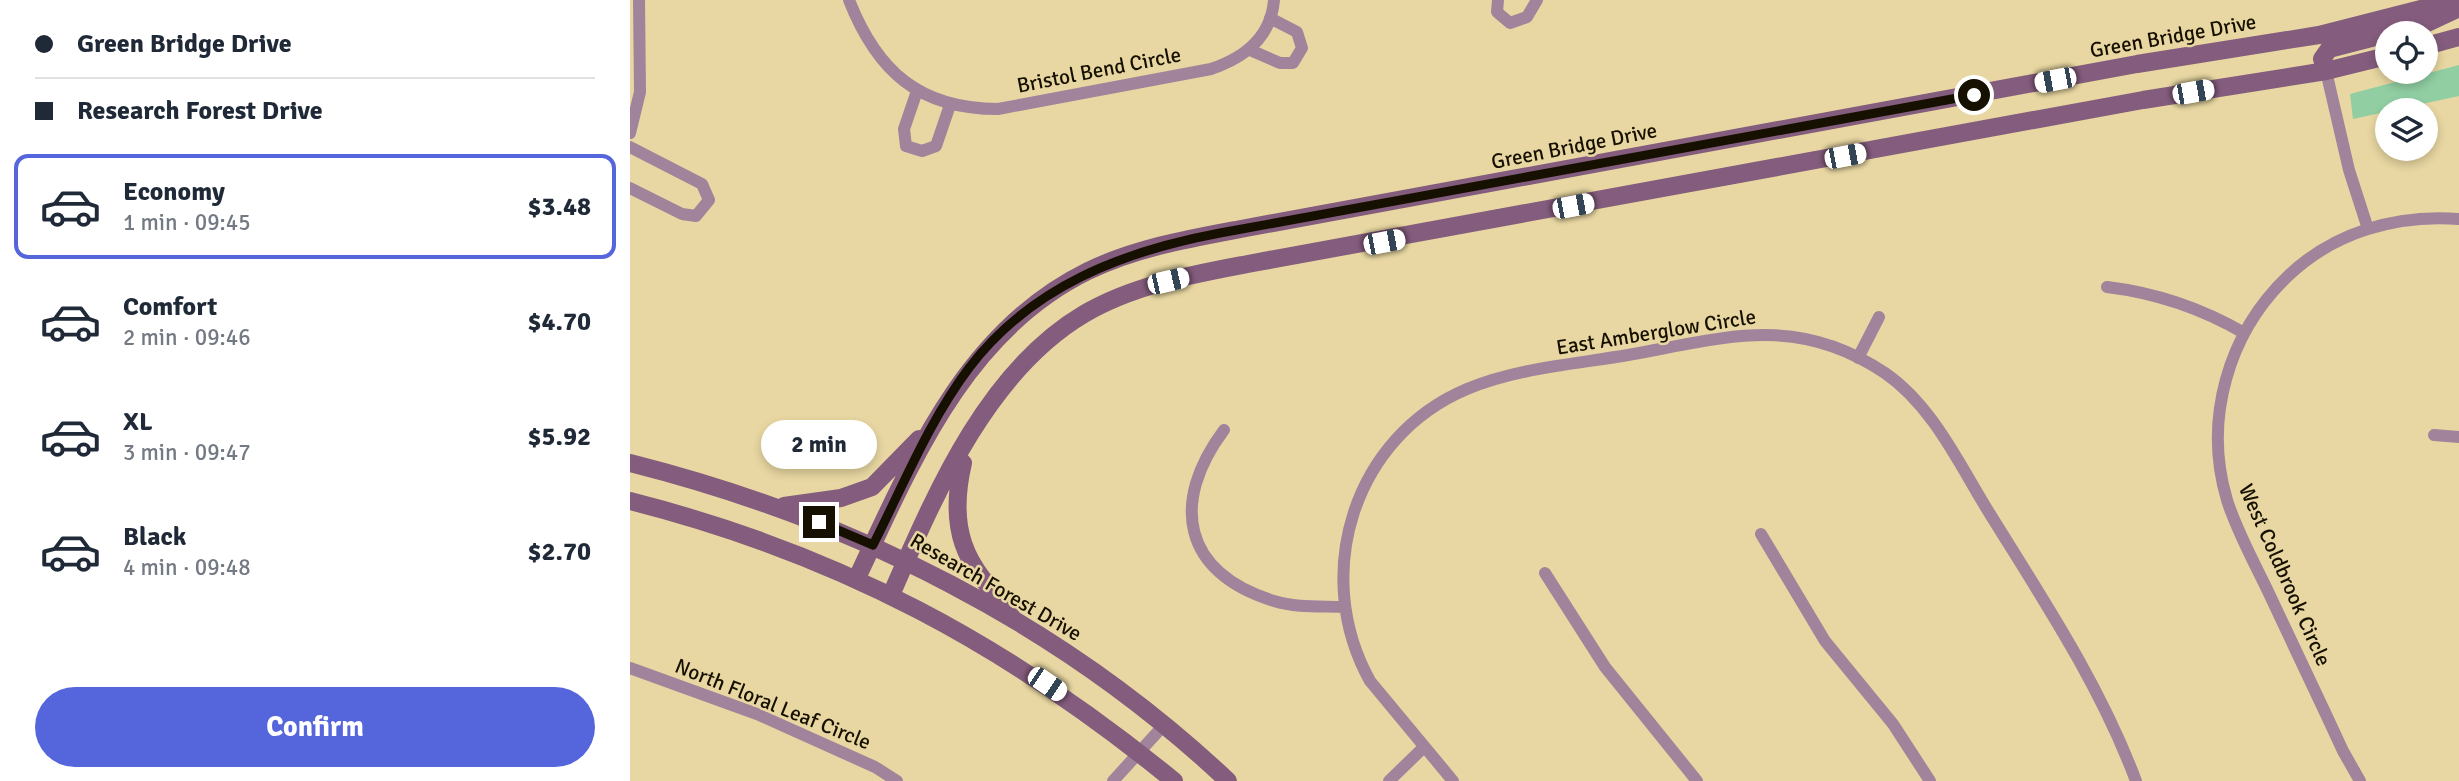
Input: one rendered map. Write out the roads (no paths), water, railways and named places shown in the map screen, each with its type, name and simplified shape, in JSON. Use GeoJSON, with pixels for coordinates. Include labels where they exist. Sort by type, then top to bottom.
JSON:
{"type":"FeatureCollection","features":[{"type":"Feature","properties":{"kind":"main road","name":"Green Bridge Drive"},"geometry":{"type":"LineString","coordinates":[[857,578],[937,418],[969,367],[1041,299],[1091,270],[1159,246],[2137,64],[2319,35],[2456,0]]}},
{"type":"Feature","properties":{"kind":"main road"},"geometry":{"type":"LineString","coordinates":[[2431,21],[2459,8]]}},
{"type":"Feature","properties":{"kind":"main road"},"geometry":{"type":"LineString","coordinates":[[2326,71],[2322,59],[2329,49],[2375,37]]}},
{"type":"Feature","properties":{"kind":"main road"},"geometry":{"type":"LineString","coordinates":[[2438,43],[2459,37]]}},
{"type":"Feature","properties":{"kind":"main road"},"geometry":{"type":"LineString","coordinates":[[891,596],[969,436],[998,389],[1063,328],[1106,303],[1168,281],[2143,100],[2326,71],[2375,59]]}},
{"type":"Feature","properties":{"kind":"main road"},"geometry":{"type":"LineString","coordinates":[[779,507],[841,498],[872,487],[937,418]]}},
{"type":"Feature","properties":{"kind":"main road"},"geometry":{"type":"LineString","coordinates":[[969,436],[956,492],[957,527],[965,549],[986,587],[1036,633]]}},
{"type":"Feature","properties":{"kind":"main road","name":"Research Forest Drive"},"geometry":{"type":"LineString","coordinates":[[630,463],[690,478],[779,507],[906,561],[1036,633],[1083,663],[1164,725],[1228,781]]}},
{"type":"Feature","properties":{"kind":"main road"},"geometry":{"type":"LineString","coordinates":[[630,501],[767,542],[857,578],[1016,663],[1099,720],[1174,781]]}},
{"type":"Feature","properties":{"kind":"street"},"geometry":{"type":"LineString","coordinates":[[630,133],[640,92],[639,0]]}},
{"type":"Feature","properties":{"kind":"street","name":"Bristol Bend Circle"},"geometry":{"type":"LineString","coordinates":[[849,0],[861,30],[881,61],[917,91],[950,105],[998,109],[1211,69],[1236,61],[1250,50],[1270,18],[1274,0]]}},
{"type":"Feature","properties":{"kind":"street"},"geometry":{"type":"LineString","coordinates":[[1498,0],[1497,12],[1510,23],[1527,17],[1537,0]]}},
{"type":"Feature","properties":{"kind":"street"},"geometry":{"type":"LineString","coordinates":[[1250,50],[1280,63],[1293,63],[1298,56],[1302,48],[1297,32],[1270,18]]}},
{"type":"Feature","properties":{"kind":"street"},"geometry":{"type":"LineString","coordinates":[[2326,71],[2349,170],[2368,229]]}},
{"type":"Feature","properties":{"kind":"street"},"geometry":{"type":"LineString","coordinates":[[917,91],[904,130],[906,146],[922,151],[936,146],[950,105]]}},
{"type":"Feature","properties":{"kind":"street"},"geometry":{"type":"LineString","coordinates":[[630,147],[702,184],[709,200],[696,216],[682,214],[630,188]]}},
{"type":"Feature","properties":{"kind":"street","name":"West Coldbrook Circle"},"geometry":{"type":"LineString","coordinates":[[2360,781],[2337,739],[2228,501],[2219,460],[2219,415],[2228,370],[2244,333],[2263,302],[2292,272],[2329,246],[2368,229],[2417,218],[2459,219]]}},
{"type":"Feature","properties":{"kind":"street"},"geometry":{"type":"LineString","coordinates":[[2107,287],[2173,300],[2198,309],[2244,333]]}},
{"type":"Feature","properties":{"kind":"street"},"geometry":{"type":"LineString","coordinates":[[1858,358],[1879,317]]}},
{"type":"Feature","properties":{"kind":"street","name":"East Amberglow Circle"},"geometry":{"type":"LineString","coordinates":[[1453,781],[1370,681],[1353,645],[1344,607],[1344,551],[1362,489],[1384,452],[1398,435],[1450,397],[1510,376],[1741,335],[1766,333],[1800,337],[1858,358],[1901,387],[1934,425],[2077,654],[2136,781]]}},
{"type":"Feature","properties":{"kind":"street"},"geometry":{"type":"LineString","coordinates":[[1224,430],[1197,474],[1191,496],[1195,541],[1204,557],[1222,574],[1250,592],[1276,602],[1344,607]]}},
{"type":"Feature","properties":{"kind":"street"},"geometry":{"type":"LineString","coordinates":[[2434,435],[2459,437]]}},
{"type":"Feature","properties":{"kind":"street"},"geometry":{"type":"LineString","coordinates":[[1760,534],[1825,640],[1893,724],[1930,781]]}},
{"type":"Feature","properties":{"kind":"street"},"geometry":{"type":"LineString","coordinates":[[1545,573],[1605,667],[1697,781]]}},
{"type":"Feature","properties":{"kind":"street","name":"North Floral Leaf Circle"},"geometry":{"type":"LineString","coordinates":[[630,668],[757,715],[876,767],[897,781]]}},
{"type":"Feature","properties":{"kind":"street"},"geometry":{"type":"LineString","coordinates":[[1113,781],[1164,725]]}},
{"type":"Feature","properties":{"kind":"street"},"geometry":{"type":"LineString","coordinates":[[1389,781],[1424,747]]}}]}
